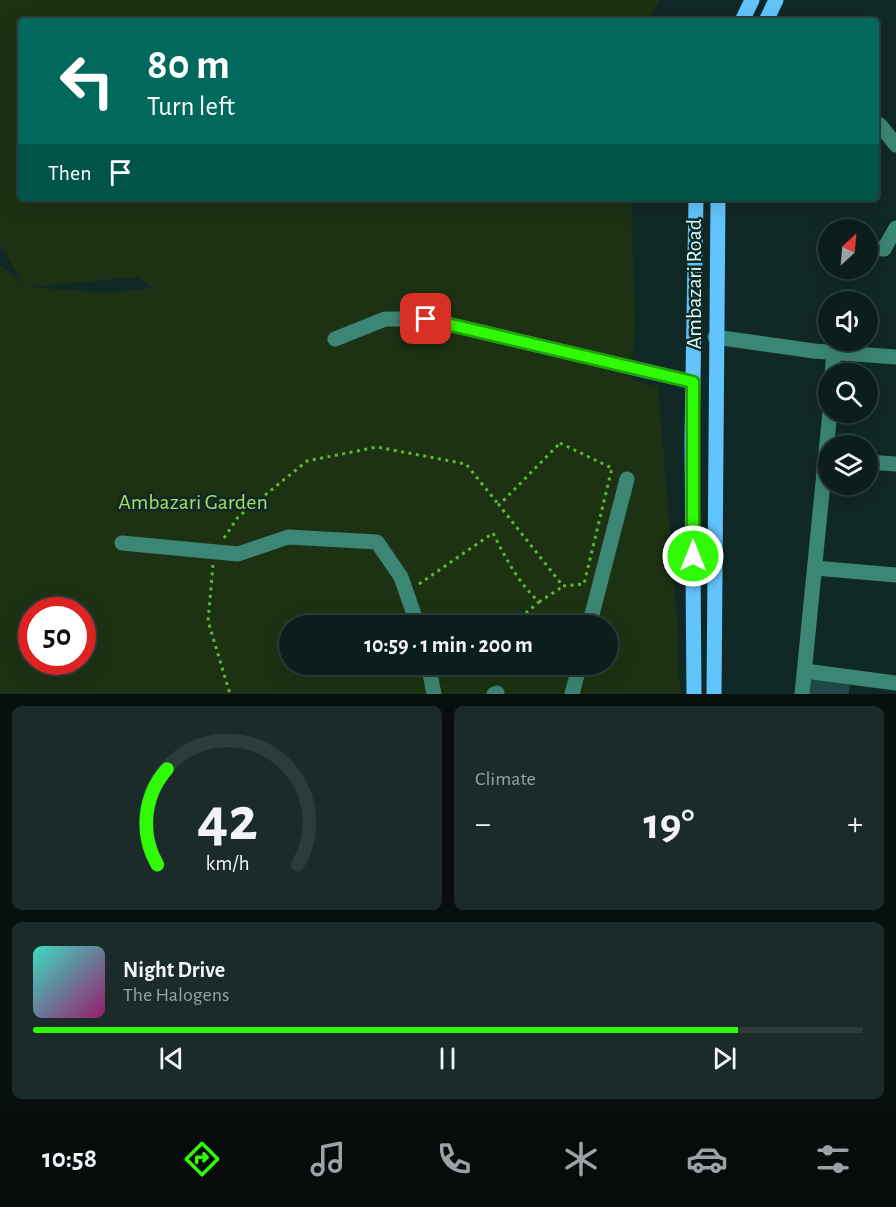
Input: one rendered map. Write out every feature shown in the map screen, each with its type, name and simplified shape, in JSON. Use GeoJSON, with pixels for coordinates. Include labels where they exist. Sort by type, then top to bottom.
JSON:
{"type":"FeatureCollection","features":[{"type":"Feature","properties":{"kind":"main road"},"geometry":{"type":"LineString","coordinates":[[743,18],[752,0]]}},
{"type":"Feature","properties":{"kind":"main road"},"geometry":{"type":"LineString","coordinates":[[767,18],[776,0]]}},
{"type":"Feature","properties":{"kind":"main road"},"geometry":{"type":"LineString","coordinates":[[694,694],[693,382],[696,201]]}},
{"type":"Feature","properties":{"kind":"main road","name":"Ambazari Road"},"geometry":{"type":"LineString","coordinates":[[714,694],[715,338],[718,201]]}},
{"type":"Feature","properties":{"kind":"street"},"geometry":{"type":"LineString","coordinates":[[880,125],[896,145]]}},
{"type":"Feature","properties":{"kind":"street"},"geometry":{"type":"LineString","coordinates":[[890,250],[896,228]]}},
{"type":"Feature","properties":{"kind":"street"},"geometry":{"type":"LineString","coordinates":[[335,339],[385,319],[426,319],[693,382]]}},
{"type":"Feature","properties":{"kind":"street"},"geometry":{"type":"LineString","coordinates":[[715,338],[818,349]]}},
{"type":"Feature","properties":{"kind":"street"},"geometry":{"type":"LineString","coordinates":[[833,363],[834,351],[896,357]]}},
{"type":"Feature","properties":{"kind":"street"},"geometry":{"type":"LineString","coordinates":[[878,463],[896,464]]}},
{"type":"Feature","properties":{"kind":"street"},"geometry":{"type":"LineString","coordinates":[[593,615],[627,479]]}},
{"type":"Feature","properties":{"kind":"street"},"geometry":{"type":"LineString","coordinates":[[802,694],[823,495]]}},
{"type":"Feature","properties":{"kind":"street"},"geometry":{"type":"LineString","coordinates":[[122,543],[238,554],[288,537],[377,542],[401,577],[414,615]]}},
{"type":"Feature","properties":{"kind":"street"},"geometry":{"type":"LineString","coordinates":[[815,568],[896,575]]}},
{"type":"Feature","properties":{"kind":"street"},"geometry":{"type":"LineString","coordinates":[[805,671],[896,683]]}},
{"type":"Feature","properties":{"kind":"street"},"geometry":{"type":"LineString","coordinates":[[430,675],[434,694]]}},
{"type":"Feature","properties":{"kind":"street"},"geometry":{"type":"LineString","coordinates":[[572,694],[577,675]]}},
{"type":"Feature","properties":{"kind":"street"},"geometry":{"type":"LineString","coordinates":[[895,694],[896,688]]}},
{"type":"Feature","properties":{"kind":"path"},"geometry":{"type":"LineString","coordinates":[[500,505],[560,443],[612,468],[584,584],[563,586],[523,615]]}},
{"type":"Feature","properties":{"kind":"path"},"geometry":{"type":"LineString","coordinates":[[230,694],[208,621],[214,552],[238,517],[308,461],[377,447],[466,464],[563,586]]}},
{"type":"Feature","properties":{"kind":"path"},"geometry":{"type":"LineString","coordinates":[[406,591],[430,578],[493,533],[522,586],[539,602]]}},
{"type":"Feature","properties":{"kind":"green space","name":"Ambazari Garden"},"geometry":{"type":"Polygon","coordinates":[[[0,0],[659,0],[650,18],[18,18],[18,201],[631,201],[635,322],[631,380],[658,386],[677,615],[680,694],[0,694],[0,265],[23,284],[0,244],[0,0]],[[138,277],[29,287],[110,293],[152,288],[138,277]]]}},
{"type":"Feature","properties":{"kind":"building"},"geometry":{"type":"Polygon","coordinates":[[[809,676],[850,681],[849,694],[807,694],[809,676]]]}},
{"type":"Feature","properties":{"kind":"route"},"geometry":{"type":"LineString","coordinates":[[426,319],[693,382],[693,556]]}}]}
